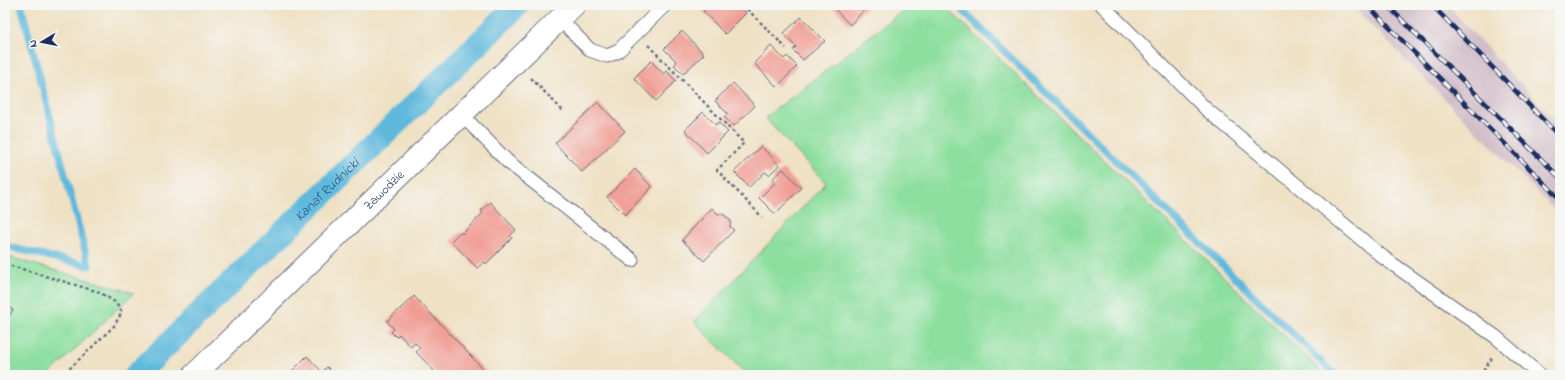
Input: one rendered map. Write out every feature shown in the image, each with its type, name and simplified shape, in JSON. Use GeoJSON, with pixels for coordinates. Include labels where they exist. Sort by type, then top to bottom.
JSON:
{"type":"FeatureCollection","features":[{"type":"Feature","properties":{"kind":"street","name":"Zawodzie"},"geometry":{"type":"LineString","coordinates":[[194,375],[567,12]]}},
{"type":"Feature","properties":{"kind":"lane"},"geometry":{"type":"LineString","coordinates":[[567,12],[590,50],[607,56],[617,52],[665,5]]}},
{"type":"Feature","properties":{"kind":"lane"},"geometry":{"type":"LineString","coordinates":[[1102,5],[1207,110],[1384,258],[1496,337],[1540,375]]}},
{"type":"Feature","properties":{"kind":"lane"},"geometry":{"type":"LineString","coordinates":[[462,115],[508,161],[632,260]]}},
{"type":"Feature","properties":{"kind":"path"},"geometry":{"type":"LineString","coordinates":[[743,5],[786,48]]}},
{"type":"Feature","properties":{"kind":"path"},"geometry":{"type":"LineString","coordinates":[[636,34],[744,142],[717,170],[762,217]]}},
{"type":"Feature","properties":{"kind":"path"},"geometry":{"type":"LineString","coordinates":[[530,77],[563,111]]}},
{"type":"Feature","properties":{"kind":"path"},"geometry":{"type":"LineString","coordinates":[[5,264],[99,292],[114,302],[122,312],[114,326],[63,375]]}},
{"type":"Feature","properties":{"kind":"shaded area"},"geometry":{"type":"Polygon","coordinates":[[[1351,5],[1447,5],[1560,126],[1560,215],[1351,5]]]}},
{"type":"Feature","properties":{"kind":"green space"},"geometry":{"type":"Polygon","coordinates":[[[910,5],[944,5],[1325,375],[747,375],[694,322],[826,183],[765,118],[910,5]]]}},
{"type":"Feature","properties":{"kind":"green space"},"geometry":{"type":"Polygon","coordinates":[[[5,256],[134,293],[48,375],[5,375],[5,256]]]}},
{"type":"Feature","properties":{"kind":"building"},"geometry":{"type":"Polygon","coordinates":[[[709,5],[732,5],[734,7],[738,5],[746,13],[725,34],[703,11],[709,5]]]}},
{"type":"Feature","properties":{"kind":"building"},"geometry":{"type":"Polygon","coordinates":[[[831,5],[869,5],[850,25],[831,5]]]}},
{"type":"Feature","properties":{"kind":"building"},"geometry":{"type":"Polygon","coordinates":[[[801,17],[825,41],[803,60],[793,50],[796,47],[783,34],[801,17]]]}},
{"type":"Feature","properties":{"kind":"building"},"geometry":{"type":"Polygon","coordinates":[[[682,31],[704,54],[683,74],[674,65],[677,62],[664,49],[682,31]]]}},
{"type":"Feature","properties":{"kind":"building"},"geometry":{"type":"Polygon","coordinates":[[[771,46],[784,59],[787,56],[797,66],[777,87],[754,63],[771,46]]]}},
{"type":"Feature","properties":{"kind":"building"},"geometry":{"type":"Polygon","coordinates":[[[651,61],[664,74],[667,71],[676,81],[656,101],[634,78],[651,61]]]}},
{"type":"Feature","properties":{"kind":"building"},"geometry":{"type":"Polygon","coordinates":[[[733,83],[755,106],[734,126],[724,117],[728,114],[715,101],[733,83]]]}},
{"type":"Feature","properties":{"kind":"building"},"geometry":{"type":"Polygon","coordinates":[[[598,102],[625,131],[582,172],[555,143],[598,102]]]}},
{"type":"Feature","properties":{"kind":"building"},"geometry":{"type":"Polygon","coordinates":[[[703,112],[716,125],[718,122],[728,132],[707,153],[685,130],[703,112]]]}},
{"type":"Feature","properties":{"kind":"building"},"geometry":{"type":"Polygon","coordinates":[[[761,146],[779,165],[769,175],[765,172],[749,187],[734,172],[761,146]]]}},
{"type":"Feature","properties":{"kind":"building"},"geometry":{"type":"Polygon","coordinates":[[[635,169],[652,187],[625,215],[607,197],[635,169]]]}},
{"type":"Feature","properties":{"kind":"building"},"geometry":{"type":"Polygon","coordinates":[[[783,169],[801,188],[775,214],[759,198],[776,182],[772,179],[783,169]]]}},
{"type":"Feature","properties":{"kind":"building"},"geometry":{"type":"Polygon","coordinates":[[[490,202],[516,230],[510,236],[512,238],[486,264],[484,262],[477,268],[451,241],[460,232],[462,234],[483,213],[481,211],[490,202]]]}},
{"type":"Feature","properties":{"kind":"building"},"geometry":{"type":"Polygon","coordinates":[[[712,208],[718,214],[723,214],[731,221],[730,227],[734,230],[704,261],[682,240],[712,208]]]}},
{"type":"Feature","properties":{"kind":"building"},"geometry":{"type":"Polygon","coordinates":[[[414,296],[489,375],[438,375],[416,352],[420,348],[415,343],[411,347],[399,334],[396,337],[391,332],[394,329],[387,321],[414,296]]]}},
{"type":"Feature","properties":{"kind":"building"},"geometry":{"type":"Polygon","coordinates":[[[5,305],[13,310],[5,322],[5,305]]]}},
{"type":"Feature","properties":{"kind":"building"},"geometry":{"type":"Polygon","coordinates":[[[307,356],[322,372],[327,367],[332,372],[329,375],[288,375],[307,356]]]}},
{"type":"Feature","properties":{"kind":"waterway"},"geometry":{"type":"LineString","coordinates":[[5,246],[89,266],[21,5]]}},
{"type":"Feature","properties":{"kind":"waterway","name":"Kanał Rudnicki"},"geometry":{"type":"LineString","coordinates":[[136,375],[518,5]]}},
{"type":"Feature","properties":{"kind":"waterway"},"geometry":{"type":"LineString","coordinates":[[957,5],[1335,375]]}},
{"type":"Feature","properties":{"kind":"railway"},"geometry":{"type":"LineString","coordinates":[[1367,5],[1560,199]]}},
{"type":"Feature","properties":{"kind":"railway"},"geometry":{"type":"LineString","coordinates":[[1387,5],[1560,178]]}},
{"type":"Feature","properties":{"kind":"railway"},"geometry":{"type":"LineString","coordinates":[[1432,5],[1560,137]]}}]}
